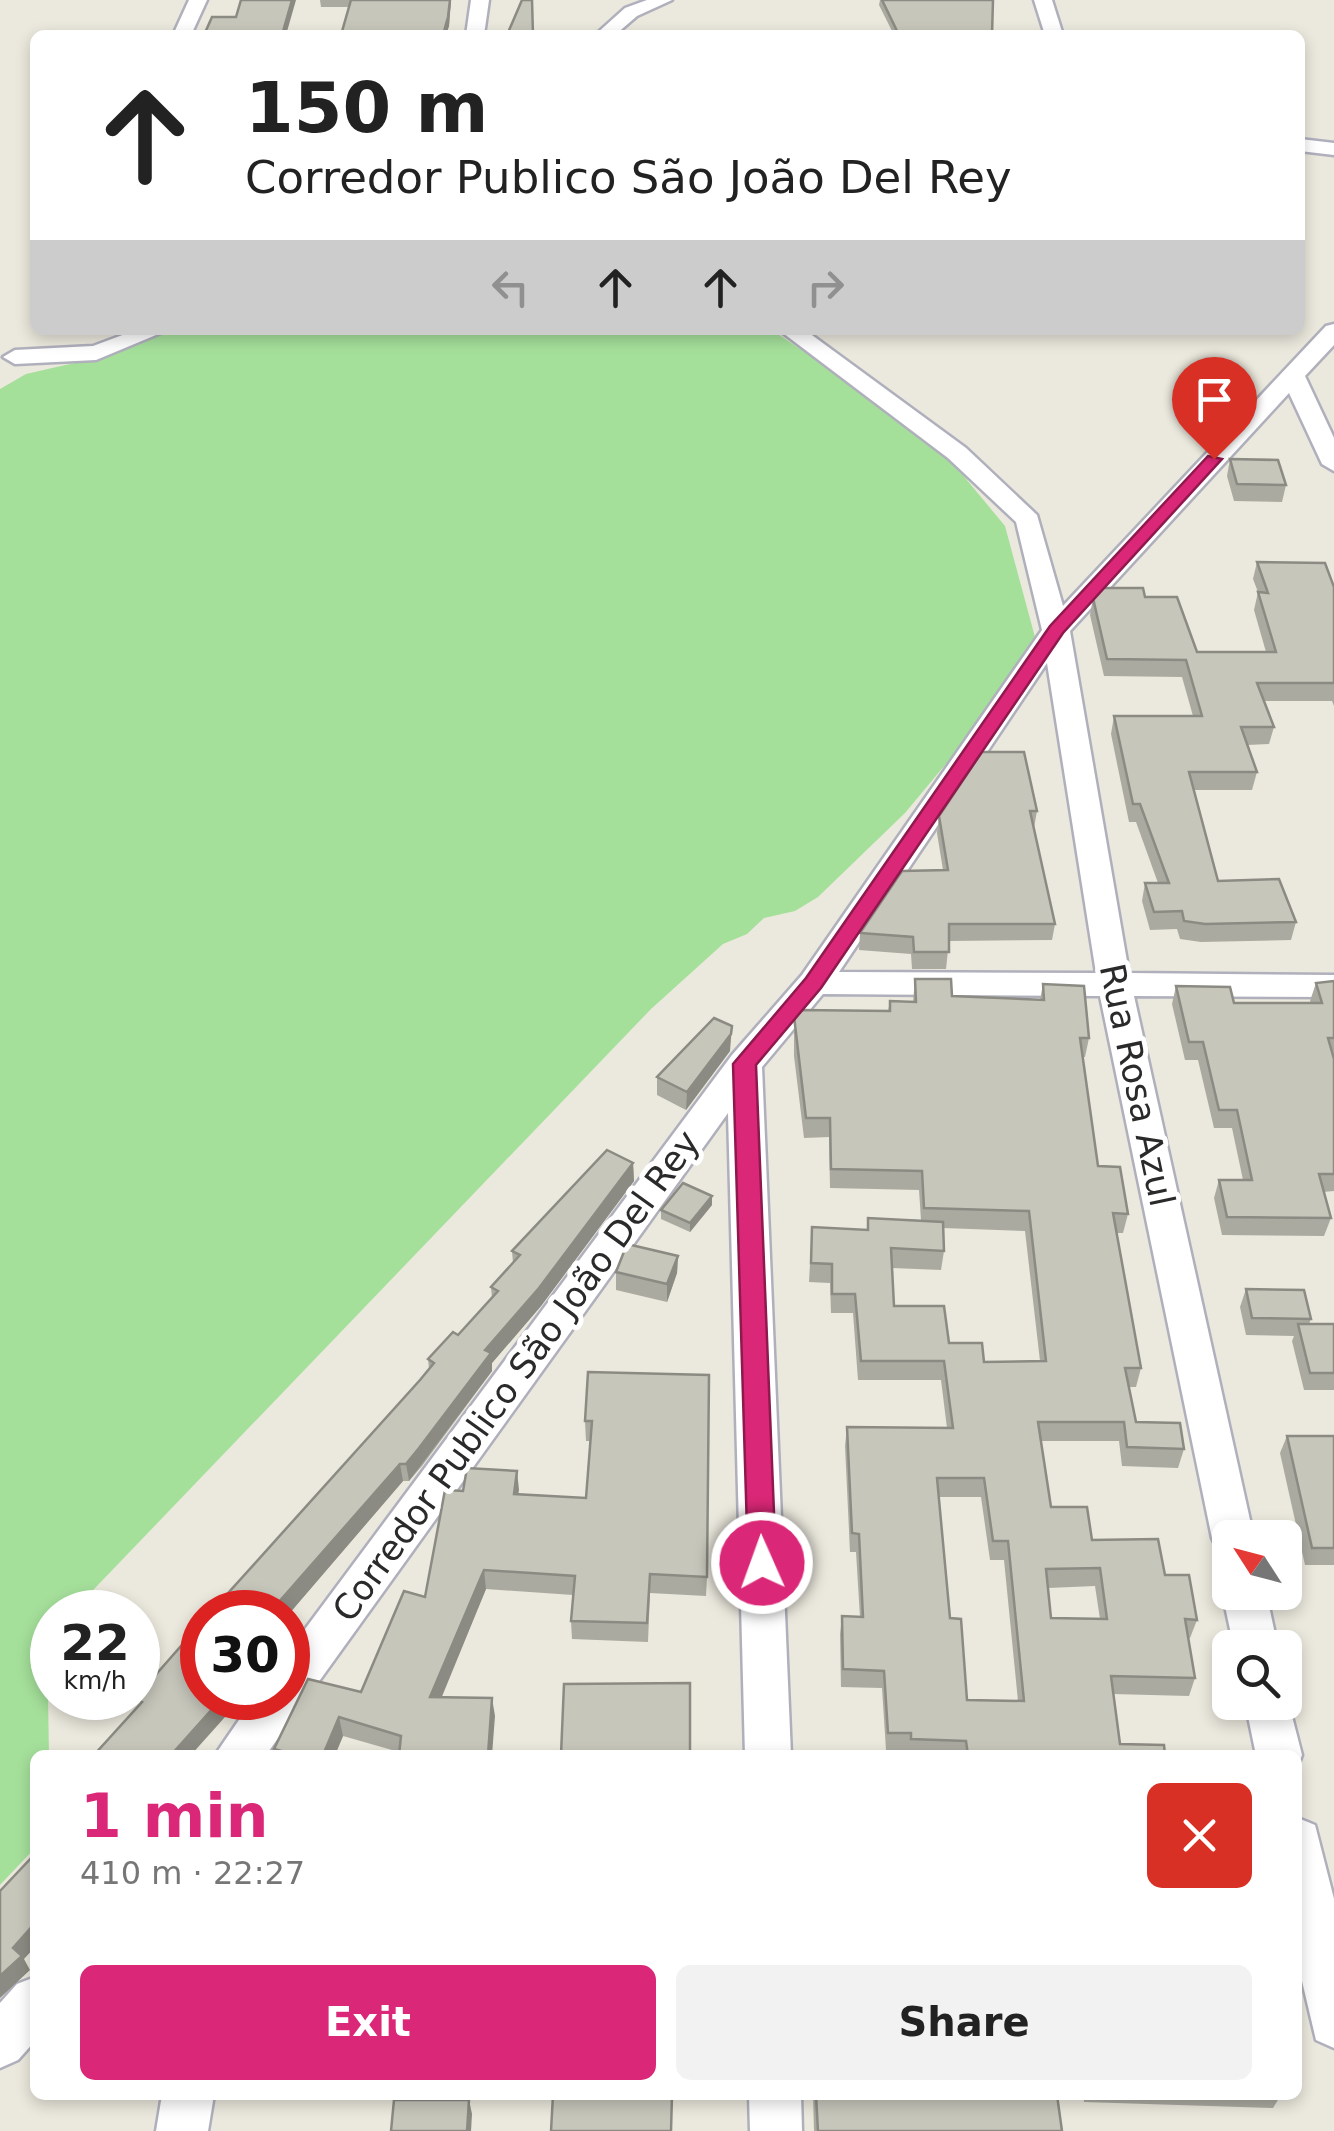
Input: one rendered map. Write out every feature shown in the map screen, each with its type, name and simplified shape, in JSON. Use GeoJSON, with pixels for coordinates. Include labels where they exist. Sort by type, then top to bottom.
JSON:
{"type":"FeatureCollection","features":[{"type":"Feature","properties":{"kind":"street"},"geometry":{"type":"LineString","coordinates":[[184,30],[198,0]]}},
{"type":"Feature","properties":{"kind":"street"},"geometry":{"type":"LineString","coordinates":[[477,30],[480,0]]}},
{"type":"Feature","properties":{"kind":"street"},"geometry":{"type":"LineString","coordinates":[[610,30],[631,12],[663,0]]}},
{"type":"Feature","properties":{"kind":"street"},"geometry":{"type":"LineString","coordinates":[[1044,0],[1053,30]]}},
{"type":"Feature","properties":{"kind":"street"},"geometry":{"type":"LineString","coordinates":[[1305,146],[1334,149]]}},
{"type":"Feature","properties":{"kind":"street"},"geometry":{"type":"LineString","coordinates":[[814,983],[1056,630],[1334,331]]}},
{"type":"Feature","properties":{"kind":"street"},"geometry":{"type":"LineString","coordinates":[[7,361],[35,335]]}},
{"type":"Feature","properties":{"kind":"street"},"geometry":{"type":"LineString","coordinates":[[7,361],[96,353],[145,335]]}},
{"type":"Feature","properties":{"kind":"street","name":"Rua Rosa Azul"},"geometry":{"type":"LineString","coordinates":[[797,335],[958,453],[1028,520],[1056,630],[1114,984],[1228,1520]]}},
{"type":"Feature","properties":{"kind":"street"},"geometry":{"type":"LineString","coordinates":[[1292,374],[1334,464]]}},
{"type":"Feature","properties":{"kind":"street"},"geometry":{"type":"LineString","coordinates":[[814,983],[1334,986]]}},
{"type":"Feature","properties":{"kind":"street","name":"Corredor Publico São João Del Rey"},"geometry":{"type":"LineString","coordinates":[[310,1658],[744,1064],[814,983]]}},
{"type":"Feature","properties":{"kind":"street"},"geometry":{"type":"LineString","coordinates":[[744,1064],[768,1750]]}},
{"type":"Feature","properties":{"kind":"street"},"geometry":{"type":"LineString","coordinates":[[242,1750],[264,1720]]}},
{"type":"Feature","properties":{"kind":"street"},"geometry":{"type":"LineString","coordinates":[[1272,1720],[1278,1750]]}},
{"type":"Feature","properties":{"kind":"street"},"geometry":{"type":"LineString","coordinates":[[1302,1857],[1334,2022]]}},
{"type":"Feature","properties":{"kind":"street"},"geometry":{"type":"LineString","coordinates":[[0,2042],[30,2008]]}},
{"type":"Feature","properties":{"kind":"street"},"geometry":{"type":"LineString","coordinates":[[182,2131],[187,2100]]}},
{"type":"Feature","properties":{"kind":"street"},"geometry":{"type":"LineString","coordinates":[[775,2100],[776,2131]]}},
{"type":"Feature","properties":{"kind":"green space"},"geometry":{"type":"Polygon","coordinates":[[[145,335],[779,335],[933,439],[1005,526],[1039,652],[905,813],[818,897],[795,911],[764,918],[747,934],[723,944],[651,1009],[93,1590],[30,1590],[30,1720],[48,1720],[49,1750],[30,1750],[30,1853],[0,1885],[0,389],[26,374],[118,353],[145,335]]]}},
{"type":"Feature","properties":{"kind":"building"},"geometry":{"type":"Polygon","coordinates":[[[241,0],[292,0],[283,30],[206,30],[212,17],[236,17],[241,0]]]}},
{"type":"Feature","properties":{"kind":"building"},"geometry":{"type":"Polygon","coordinates":[[[351,0],[450,0],[444,30],[342,30],[351,0]]]}},
{"type":"Feature","properties":{"kind":"building"},"geometry":{"type":"Polygon","coordinates":[[[522,0],[532,0],[533,30],[509,30],[522,0]]]}},
{"type":"Feature","properties":{"kind":"building"},"geometry":{"type":"Polygon","coordinates":[[[882,0],[993,0],[992,30],[897,30],[882,0]]]}},
{"type":"Feature","properties":{"kind":"building"},"geometry":{"type":"Polygon","coordinates":[[[1230,459],[1278,460],[1286,485],[1237,484],[1230,459]]]}},
{"type":"Feature","properties":{"kind":"building"},"geometry":{"type":"Polygon","coordinates":[[[1257,562],[1325,563],[1334,587],[1334,683],[1257,683],[1274,727],[1241,727],[1257,772],[1189,772],[1218,881],[1279,879],[1296,922],[1184,921],[1182,911],[1154,912],[1145,883],[1169,883],[1140,804],[1133,804],[1114,716],[1202,716],[1186,660],[1107,659],[1093,598],[1102,588],[1143,588],[1145,597],[1177,597],[1197,652],[1276,652],[1258,592],[1268,593],[1257,562]]]}},
{"type":"Feature","properties":{"kind":"building"},"geometry":{"type":"Polygon","coordinates":[[[982,752],[1024,752],[1037,811],[1030,811],[1055,924],[949,924],[949,952],[914,952],[913,937],[860,933],[902,871],[948,870],[939,816],[982,752]]]}},
{"type":"Feature","properties":{"kind":"building"},"geometry":{"type":"Polygon","coordinates":[[[915,979],[951,979],[952,996],[1044,1000],[1043,984],[1084,986],[1089,1038],[1080,1038],[1098,1166],[1120,1167],[1128,1214],[1113,1213],[1141,1368],[1125,1368],[1136,1422],[1180,1423],[1184,1449],[1127,1447],[1124,1422],[1038,1422],[1051,1507],[1087,1507],[1092,1540],[1158,1539],[1165,1575],[1189,1575],[1197,1620],[1185,1619],[1195,1678],[1111,1676],[1120,1744],[1164,1745],[1164,1750],[967,1750],[966,1741],[911,1739],[911,1733],[888,1733],[884,1671],[843,1669],[842,1616],[863,1617],[859,1534],[852,1533],[847,1427],[953,1428],[944,1361],[861,1361],[855,1294],[832,1294],[832,1264],[811,1263],[812,1227],[868,1230],[868,1218],[943,1222],[944,1251],[891,1248],[894,1306],[944,1306],[949,1343],[982,1343],[984,1362],[1046,1361],[1029,1211],[924,1208],[922,1171],[831,1169],[830,1118],[806,1118],[794,1016],[799,1010],[890,1011],[890,1001],[916,1002],[915,979]],[[937,1478],[950,1618],[961,1619],[967,1700],[1024,1701],[1008,1541],[993,1541],[984,1478],[937,1478]],[[1100,1568],[1046,1569],[1051,1618],[1107,1619],[1100,1568]]]}},
{"type":"Feature","properties":{"kind":"building"},"geometry":{"type":"Polygon","coordinates":[[[1334,981],[1334,1038],[1328,1038],[1334,1059],[1334,1174],[1319,1174],[1331,1218],[1227,1217],[1219,1180],[1252,1180],[1237,1110],[1219,1110],[1203,1042],[1189,1042],[1176,986],[1230,987],[1234,1003],[1322,1003],[1316,983],[1334,981]]]}},
{"type":"Feature","properties":{"kind":"building"},"geometry":{"type":"Polygon","coordinates":[[[714,1018],[732,1026],[731,1034],[687,1092],[657,1077],[714,1018]]]}},
{"type":"Feature","properties":{"kind":"building"},"geometry":{"type":"Polygon","coordinates":[[[607,1150],[633,1163],[539,1288],[485,1350],[491,1353],[406,1464],[400,1464],[289,1590],[231,1590],[420,1380],[434,1363],[428,1359],[453,1332],[458,1335],[498,1291],[491,1287],[520,1255],[512,1251],[607,1150]]]}},
{"type":"Feature","properties":{"kind":"building"},"geometry":{"type":"Polygon","coordinates":[[[683,1183],[712,1196],[690,1223],[661,1210],[683,1183]]]}},
{"type":"Feature","properties":{"kind":"building"},"geometry":{"type":"Polygon","coordinates":[[[627,1244],[678,1256],[667,1284],[616,1272],[627,1244]]]}},
{"type":"Feature","properties":{"kind":"building"},"geometry":{"type":"Polygon","coordinates":[[[1246,1289],[1304,1290],[1311,1319],[1252,1318],[1246,1289]]]}},
{"type":"Feature","properties":{"kind":"building"},"geometry":{"type":"Polygon","coordinates":[[[1298,1324],[1334,1324],[1334,1373],[1310,1373],[1298,1324]]]}},
{"type":"Feature","properties":{"kind":"building"},"geometry":{"type":"Polygon","coordinates":[[[588,1372],[709,1375],[707,1577],[650,1574],[647,1623],[571,1621],[575,1576],[484,1570],[430,1697],[492,1698],[488,1750],[400,1750],[401,1736],[339,1717],[325,1750],[274,1749],[288,1720],[310,1720],[310,1679],[361,1692],[404,1591],[425,1597],[445,1490],[463,1491],[467,1468],[517,1471],[514,1494],[586,1498],[592,1421],[585,1421],[588,1372]]]}},
{"type":"Feature","properties":{"kind":"building"},"geometry":{"type":"Polygon","coordinates":[[[1287,1436],[1334,1436],[1334,1548],[1312,1548],[1287,1436]]]}},
{"type":"Feature","properties":{"kind":"building"},"geometry":{"type":"Polygon","coordinates":[[[180,1647],[180,1720],[202,1720],[175,1750],[99,1750],[126,1720],[160,1720],[160,1670],[180,1647]]]}},
{"type":"Feature","properties":{"kind":"building"},"geometry":{"type":"Polygon","coordinates":[[[690,1683],[690,1750],[561,1750],[564,1684],[690,1683]]]}},
{"type":"Feature","properties":{"kind":"building"},"geometry":{"type":"Polygon","coordinates":[[[30,1859],[30,1929],[13,1948],[22,1956],[0,1976],[0,1891],[30,1859]]]}},
{"type":"Feature","properties":{"kind":"building"},"geometry":{"type":"Polygon","coordinates":[[[394,2100],[469,2100],[467,2131],[391,2131],[394,2100]]]}},
{"type":"Feature","properties":{"kind":"building"},"geometry":{"type":"Polygon","coordinates":[[[553,2100],[672,2100],[671,2131],[551,2131],[553,2100]]]}},
{"type":"Feature","properties":{"kind":"building"},"geometry":{"type":"Polygon","coordinates":[[[816,2100],[1058,2100],[1062,2131],[818,2131],[816,2100]]]}},
{"type":"Feature","properties":{"kind":"route"},"geometry":{"type":"LineString","coordinates":[[762,1563],[744,1064],[814,983],[1056,630],[1214,459]]}}]}
